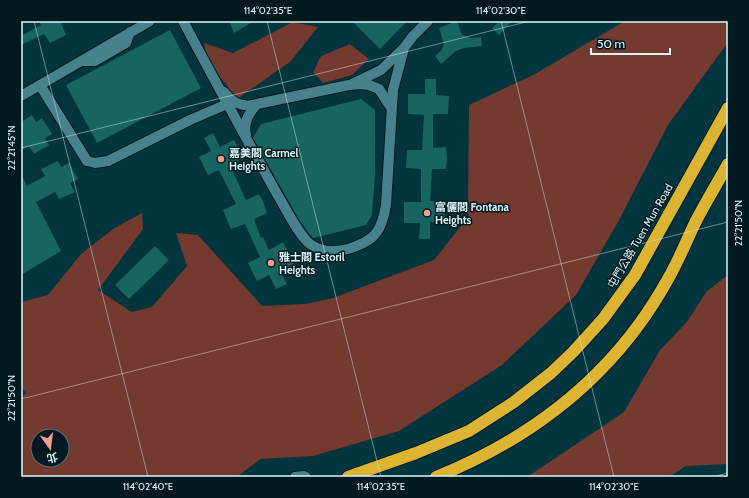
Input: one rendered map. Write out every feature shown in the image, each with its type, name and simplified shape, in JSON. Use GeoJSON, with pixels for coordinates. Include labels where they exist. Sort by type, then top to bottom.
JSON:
{"type":"FeatureCollection","features":[{"type":"Feature","properties":{"kind":"highway","name":"屯門公路 Tuen Mun Road"},"geometry":{"type":"LineString","coordinates":[[348,477],[416,453],[469,431],[514,402],[551,373],[603,319],[635,275],[728,108]]}},
{"type":"Feature","properties":{"kind":"highway"},"geometry":{"type":"LineString","coordinates":[[436,477],[485,456],[540,422],[579,391],[615,354],[635,330],[668,279],[698,218],[728,164]]}},
{"type":"Feature","properties":{"kind":"lane"},"geometry":{"type":"LineString","coordinates":[[21,96],[150,21]]}},
{"type":"Feature","properties":{"kind":"lane"},"geometry":{"type":"LineString","coordinates":[[183,21],[226,104],[296,228],[309,244],[320,250],[348,249],[364,244],[376,234],[383,222],[387,197],[393,90],[404,48]]}},
{"type":"Feature","properties":{"kind":"lane"},"geometry":{"type":"LineString","coordinates":[[349,85],[382,70],[404,48],[426,21]]}},
{"type":"Feature","properties":{"kind":"lane"},"geometry":{"type":"LineString","coordinates":[[215,81],[226,95],[234,102],[251,106],[349,85],[369,85],[379,90],[392,109]]}},
{"type":"Feature","properties":{"kind":"lane"},"geometry":{"type":"LineString","coordinates":[[40,85],[87,161],[95,163],[108,161],[190,120],[226,104]]}},
{"type":"Feature","properties":{"kind":"lane"},"geometry":{"type":"LineString","coordinates":[[250,146],[244,128],[250,112],[258,104]]}},
{"type":"Feature","properties":{"kind":"lane"},"geometry":{"type":"LineString","coordinates":[[295,477],[306,477]]}},
{"type":"Feature","properties":{"kind":"shaded area"},"geometry":{"type":"Polygon","coordinates":[[[625,21],[728,21],[728,42],[668,125],[618,222],[576,295],[502,365],[399,431],[313,456],[260,459],[237,477],[21,477],[21,397],[26,393],[21,387],[21,302],[48,295],[81,254],[113,229],[142,213],[143,229],[98,290],[132,312],[152,307],[187,266],[176,233],[198,235],[262,306],[305,304],[333,298],[434,260],[468,217],[469,105],[535,74],[625,21]]]}},
{"type":"Feature","properties":{"kind":"shaded area"},"geometry":{"type":"Polygon","coordinates":[[[293,22],[318,27],[290,62],[237,99],[207,60],[204,43],[233,53],[293,22]]]}},
{"type":"Feature","properties":{"kind":"shaded area"},"geometry":{"type":"Polygon","coordinates":[[[350,44],[369,59],[352,75],[323,83],[313,72],[321,56],[350,44]]]}},
{"type":"Feature","properties":{"kind":"shaded area"},"geometry":{"type":"Polygon","coordinates":[[[728,275],[728,464],[686,466],[669,477],[527,477],[624,412],[660,350],[686,323],[707,291],[728,275]]]}},
{"type":"Feature","properties":{"kind":"building"},"geometry":{"type":"Polygon","coordinates":[[[38,21],[60,21],[66,35],[50,43],[44,34],[21,45],[21,36],[41,25],[38,21]]]}},
{"type":"Feature","properties":{"kind":"building"},"geometry":{"type":"Polygon","coordinates":[[[229,21],[254,21],[234,33],[229,21]]]}},
{"type":"Feature","properties":{"kind":"building"},"geometry":{"type":"Polygon","coordinates":[[[352,21],[407,21],[380,49],[352,21]]]}},
{"type":"Feature","properties":{"kind":"building"},"geometry":{"type":"Polygon","coordinates":[[[457,21],[462,35],[471,38],[481,37],[482,46],[464,48],[456,51],[441,64],[435,56],[442,50],[444,44],[439,28],[457,21]]]}},
{"type":"Feature","properties":{"kind":"building"},"geometry":{"type":"Polygon","coordinates":[[[500,21],[512,21],[499,35],[492,28],[500,21]]]}},
{"type":"Feature","properties":{"kind":"building"},"geometry":{"type":"Polygon","coordinates":[[[170,30],[201,88],[97,143],[66,85],[170,30]]]}},
{"type":"Feature","properties":{"kind":"building"},"geometry":{"type":"Polygon","coordinates":[[[425,79],[436,79],[436,95],[449,96],[448,114],[433,114],[433,148],[446,147],[447,159],[446,169],[432,169],[430,201],[445,201],[444,222],[430,222],[430,239],[419,239],[420,223],[404,223],[404,202],[421,202],[421,169],[406,168],[407,150],[422,150],[424,115],[408,114],[408,94],[425,94],[425,79]]]}},
{"type":"Feature","properties":{"kind":"building"},"geometry":{"type":"Polygon","coordinates":[[[361,99],[375,110],[375,173],[372,215],[366,225],[313,238],[298,218],[253,138],[261,124],[361,99]]]}},
{"type":"Feature","properties":{"kind":"building"},"geometry":{"type":"Polygon","coordinates":[[[32,115],[36,122],[42,118],[52,134],[45,138],[49,145],[34,154],[29,146],[21,151],[21,122],[32,115]]]}},
{"type":"Feature","properties":{"kind":"building"},"geometry":{"type":"Polygon","coordinates":[[[213,133],[220,147],[234,140],[244,158],[230,165],[246,200],[259,194],[263,201],[267,213],[254,219],[261,238],[263,237],[269,250],[283,242],[294,264],[280,270],[287,284],[276,289],[269,275],[257,281],[248,263],[260,257],[245,224],[231,229],[223,210],[236,204],[219,170],[208,175],[199,157],[211,151],[204,138],[213,133]]]}},
{"type":"Feature","properties":{"kind":"building"},"geometry":{"type":"Polygon","coordinates":[[[58,161],[61,167],[69,163],[78,179],[70,183],[75,192],[59,199],[55,192],[36,202],[61,251],[21,275],[21,174],[27,186],[45,176],[41,169],[58,161]]]}},
{"type":"Feature","properties":{"kind":"building"},"geometry":{"type":"Polygon","coordinates":[[[155,246],[169,260],[129,299],[115,285],[155,246]]]}},
{"type":"Feature","properties":{"kind":"place","name":"嘉美閣 Carmel Heights"},"geometry":{"type":"Point","coordinates":[221,159]}},
{"type":"Feature","properties":{"kind":"place","name":"富儷閣 Fontana Heights"},"geometry":{"type":"Point","coordinates":[427,213]}},
{"type":"Feature","properties":{"kind":"place","name":"雅士閣 Estoril Heights"},"geometry":{"type":"Point","coordinates":[271,263]}}]}
